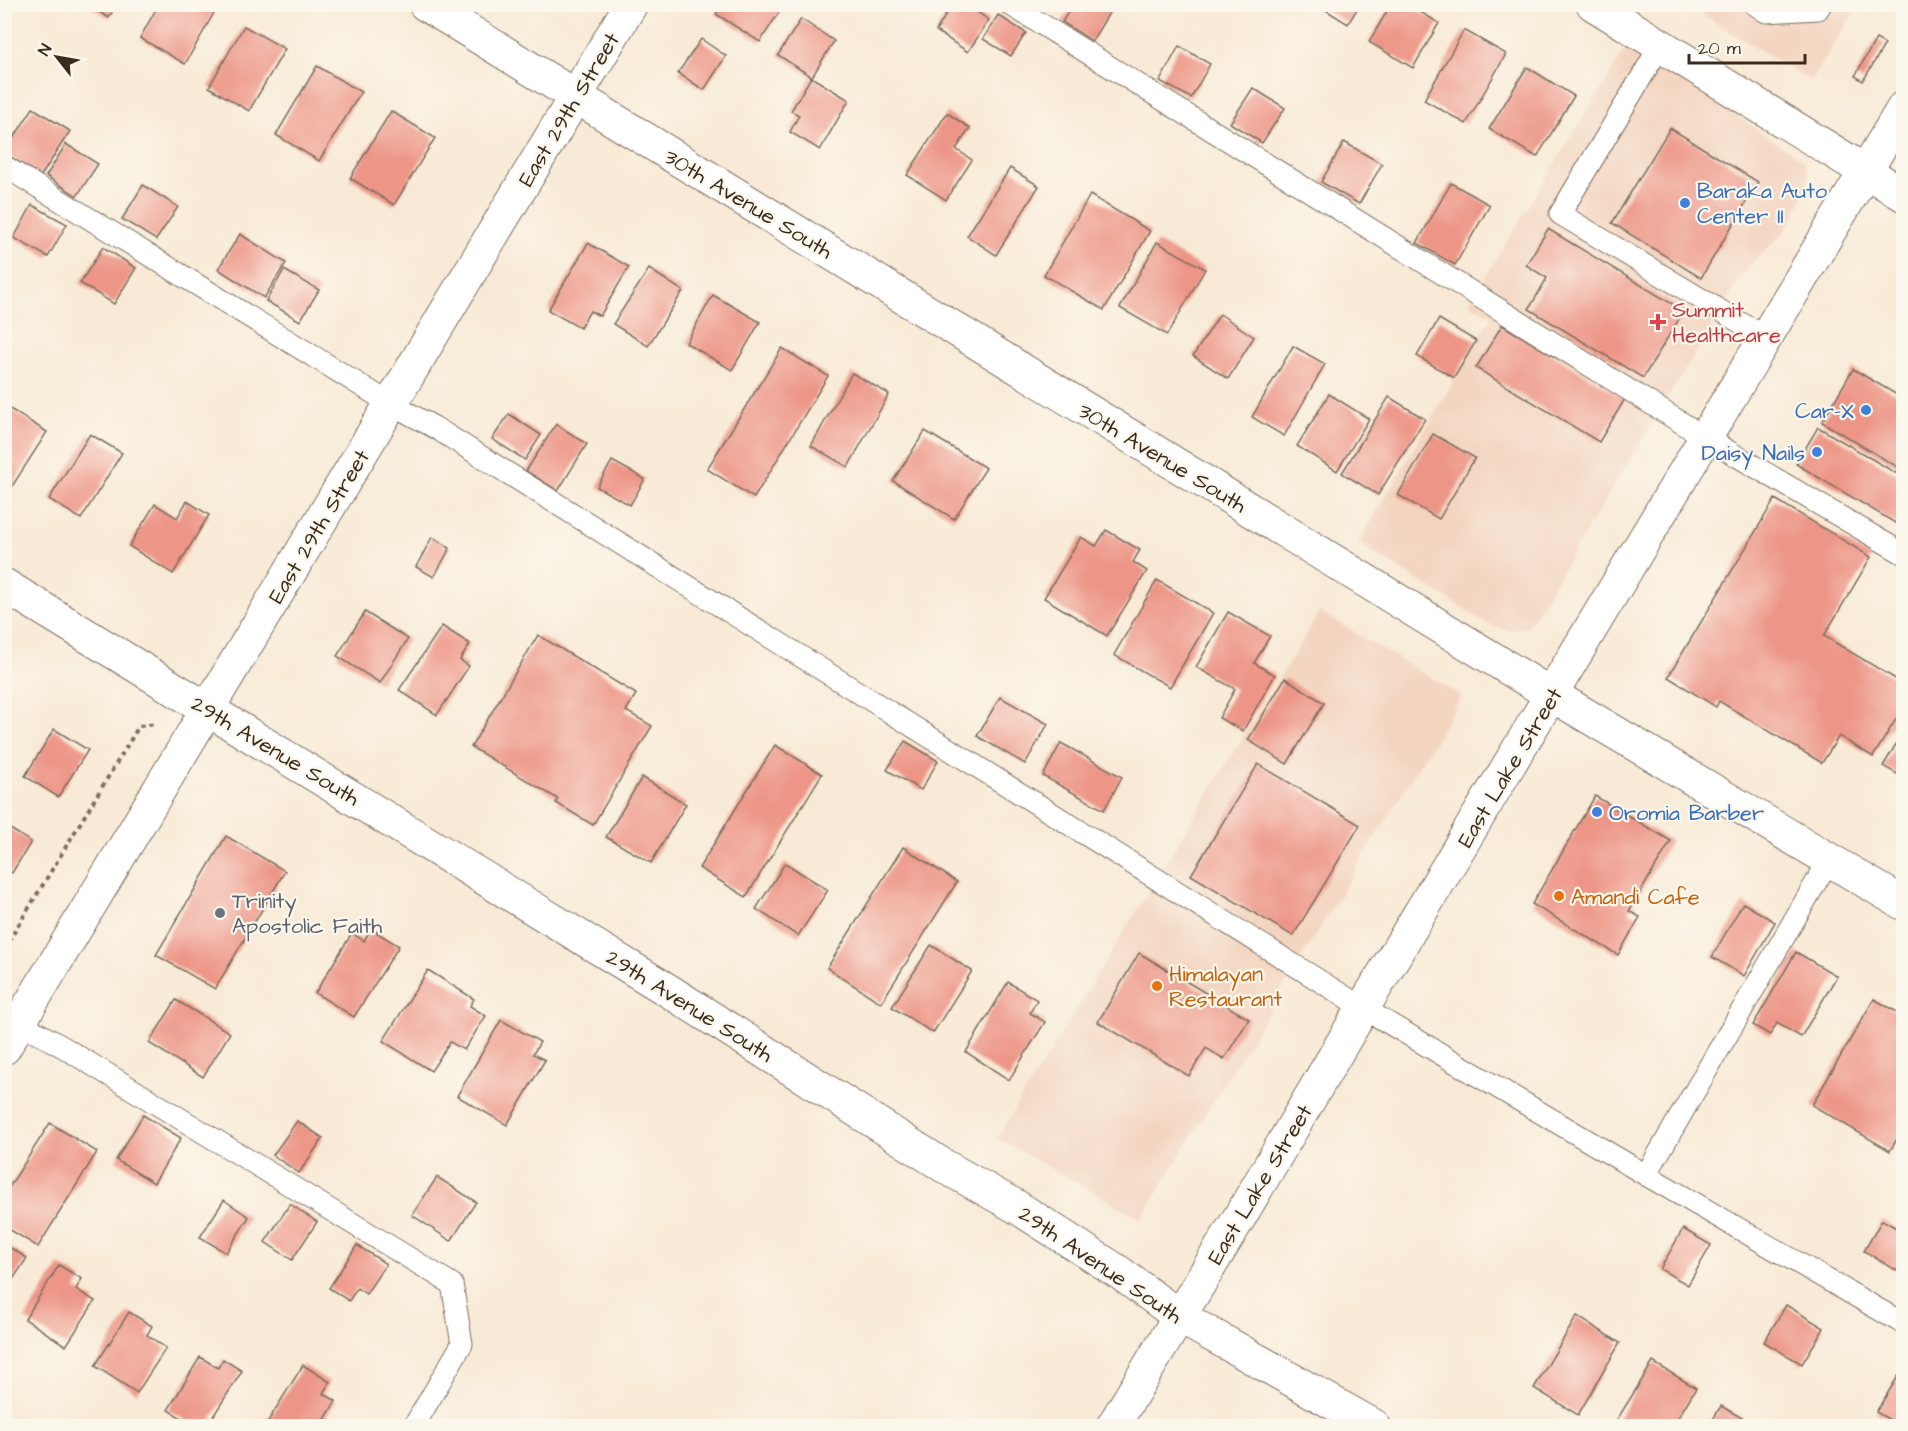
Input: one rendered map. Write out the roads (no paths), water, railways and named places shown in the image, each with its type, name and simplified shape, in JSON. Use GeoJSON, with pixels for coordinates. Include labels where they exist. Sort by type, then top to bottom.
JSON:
{"type":"FeatureCollection","features":[{"type":"Feature","properties":{"kind":"street","name":"30th Avenue South"},"geometry":{"type":"LineString","coordinates":[[425,4],[1552,695],[1904,904]]}},
{"type":"Feature","properties":{"kind":"street","name":"East 29th Street"},"geometry":{"type":"LineString","coordinates":[[9,1028],[208,708],[631,4]]}},
{"type":"Feature","properties":{"kind":"street"},"geometry":{"type":"LineString","coordinates":[[1593,4],[1904,195]]}},
{"type":"Feature","properties":{"kind":"street","name":"East Lake Street"},"geometry":{"type":"LineString","coordinates":[[1113,1426],[1904,107]]}},
{"type":"Feature","properties":{"kind":"street","name":"29th Avenue South"},"geometry":{"type":"LineString","coordinates":[[4,585],[659,985],[944,1167],[1017,1207],[1120,1273],[1180,1317],[1374,1426]]}},
{"type":"Feature","properties":{"kind":"lane"},"geometry":{"type":"LineString","coordinates":[[1009,4],[1706,438],[1904,554]]}},
{"type":"Feature","properties":{"kind":"lane"},"geometry":{"type":"LineString","coordinates":[[1754,4],[1766,12],[1818,9],[1821,4]]}},
{"type":"Feature","properties":{"kind":"lane"},"geometry":{"type":"LineString","coordinates":[[1660,46],[1560,214],[1766,338]]}},
{"type":"Feature","properties":{"kind":"lane"},"geometry":{"type":"LineString","coordinates":[[4,166],[391,404],[444,433],[1363,1008],[1646,1176],[1904,1324]]}},
{"type":"Feature","properties":{"kind":"lane"},"geometry":{"type":"LineString","coordinates":[[1646,1176],[1829,860]]}},
{"type":"Feature","properties":{"kind":"lane"},"geometry":{"type":"LineString","coordinates":[[9,1028],[63,1047],[452,1284],[462,1344],[414,1426]]}},
{"type":"Feature","properties":{"kind":"place","name":"Baraka Auto Center II"},"geometry":{"type":"Point","coordinates":[1685,203]}},
{"type":"Feature","properties":{"kind":"place","name":"Summit Healthcare"},"geometry":{"type":"Point","coordinates":[1658,322]}},
{"type":"Feature","properties":{"kind":"place","name":"Car-X"},"geometry":{"type":"Point","coordinates":[1866,410]}},
{"type":"Feature","properties":{"kind":"place","name":"Daisy Nails"},"geometry":{"type":"Point","coordinates":[1817,452]}},
{"type":"Feature","properties":{"kind":"place","name":"Oromia Barber"},"geometry":{"type":"Point","coordinates":[1597,812]}},
{"type":"Feature","properties":{"kind":"place","name":"Amandi Cafe"},"geometry":{"type":"Point","coordinates":[1559,896]}},
{"type":"Feature","properties":{"kind":"place","name":"Trinity Apostolic Faith"},"geometry":{"type":"Point","coordinates":[220,913]}},
{"type":"Feature","properties":{"kind":"place","name":"Himalayan Restaurant"},"geometry":{"type":"Point","coordinates":[1157,986]}}]}
